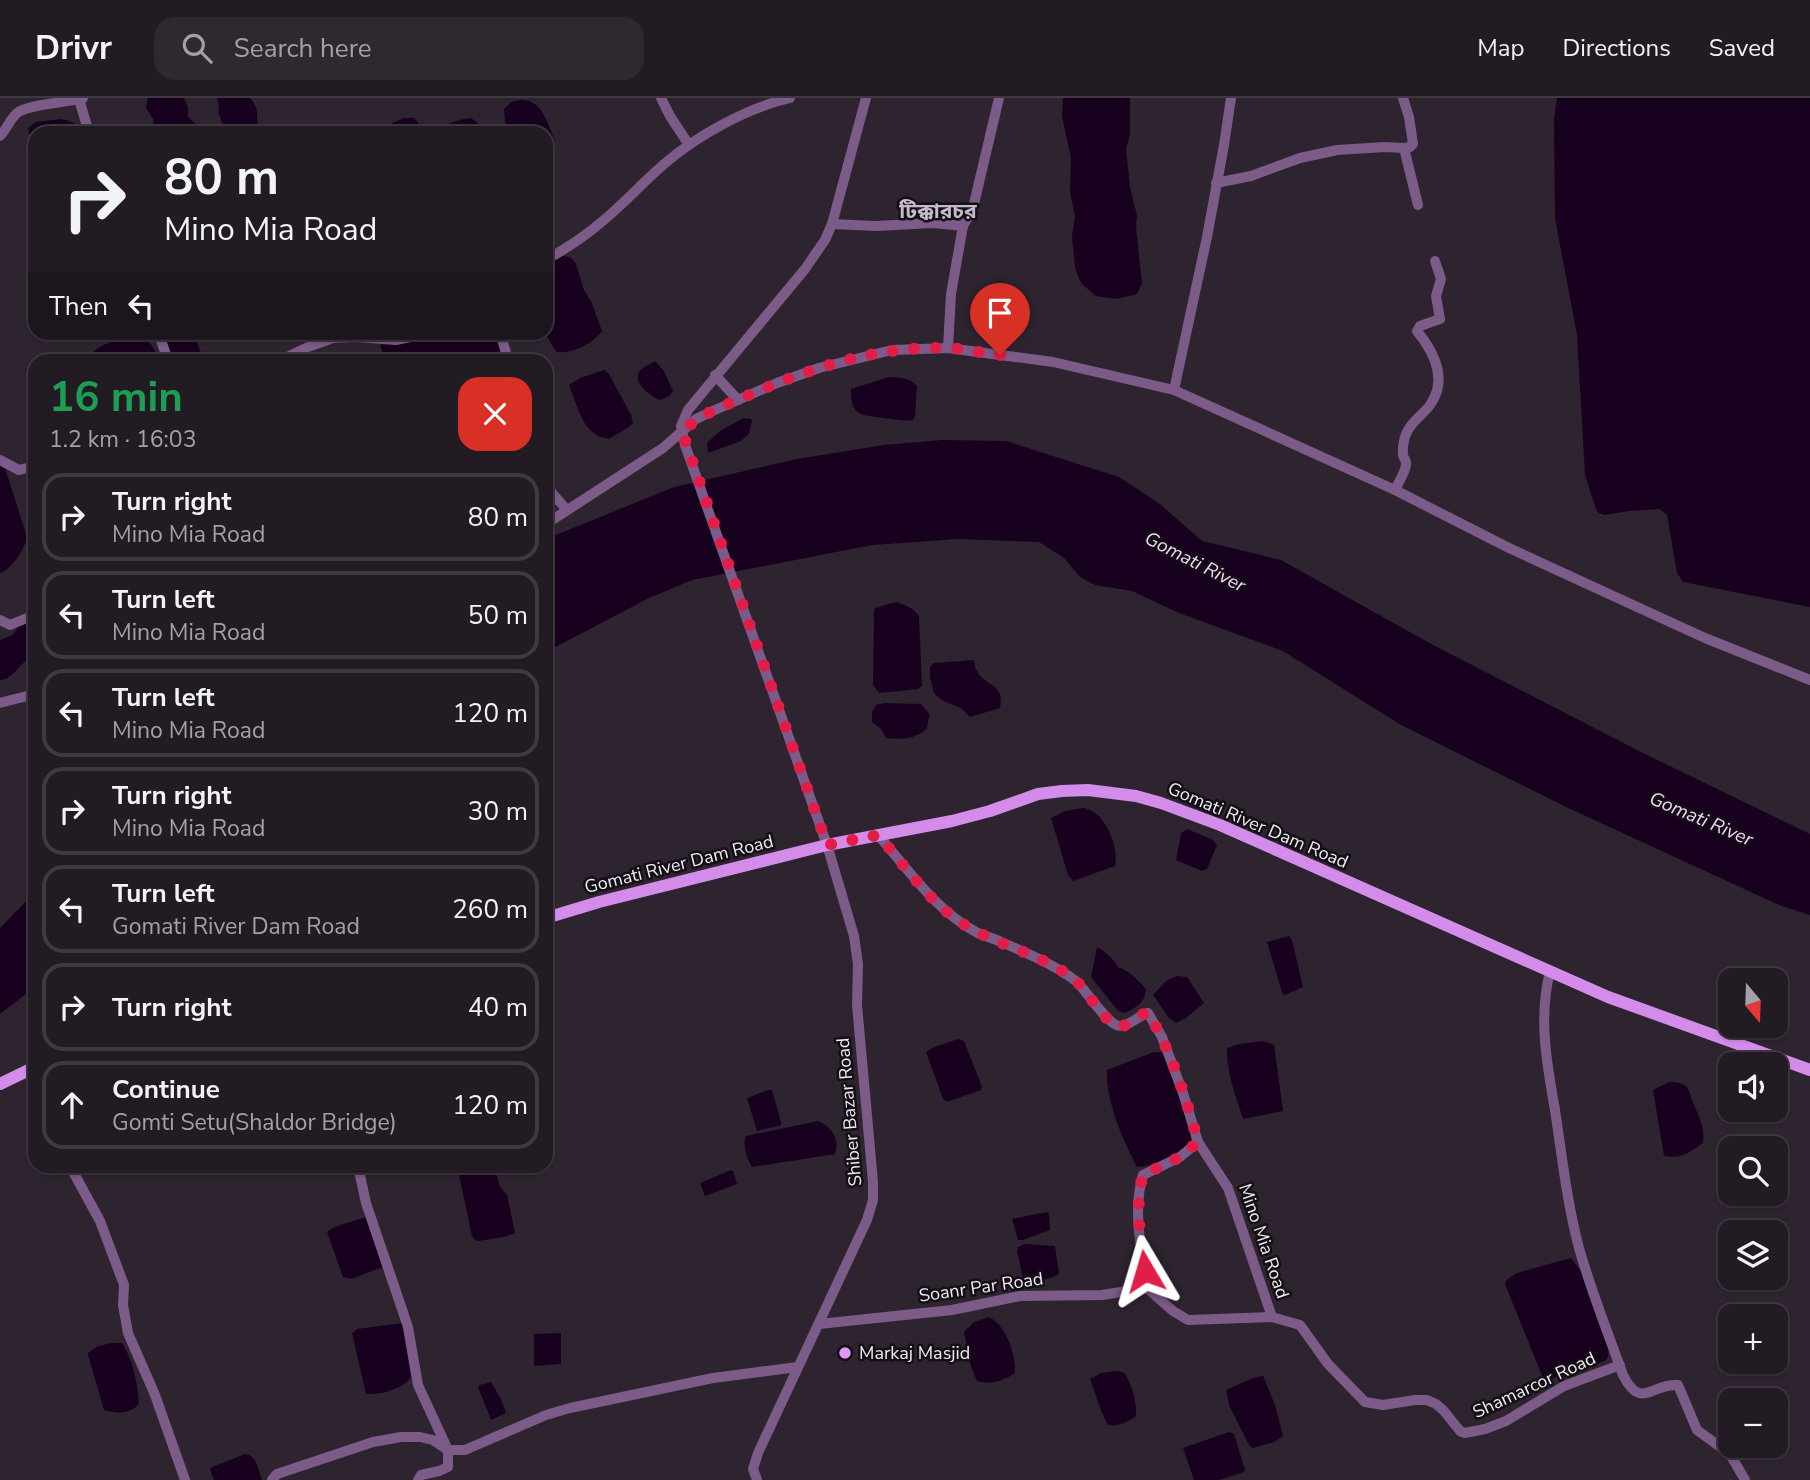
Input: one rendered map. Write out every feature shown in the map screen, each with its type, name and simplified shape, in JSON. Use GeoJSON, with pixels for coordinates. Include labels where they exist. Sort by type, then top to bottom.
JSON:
{"type":"FeatureCollection","features":[{"type":"Feature","properties":{"kind":"main road","name":"Gomati River Dam Road"},"geometry":{"type":"LineString","coordinates":[[553,916],[827,845],[952,821],[1038,794],[1088,790],[1136,796],[1220,825],[1550,972],[1651,1013],[1810,1070]]}},
{"type":"Feature","properties":{"kind":"main road"},"geometry":{"type":"LineString","coordinates":[[0,1084],[28,1070]]}},
{"type":"Feature","properties":{"kind":"street"},"geometry":{"type":"LineString","coordinates":[[661,98],[689,145]]}},
{"type":"Feature","properties":{"kind":"street"},"geometry":{"type":"LineString","coordinates":[[553,256],[600,224],[664,164],[689,145],[753,110],[790,98]]}},
{"type":"Feature","properties":{"kind":"street"},"geometry":{"type":"LineString","coordinates":[[682,432],[683,418],[688,410],[805,269],[825,240],[832,225],[866,98]]}},
{"type":"Feature","properties":{"kind":"street"},"geometry":{"type":"LineString","coordinates":[[948,348],[951,294],[963,226],[974,208],[999,98]]}},
{"type":"Feature","properties":{"kind":"street"},"geometry":{"type":"LineString","coordinates":[[1174,390],[1205,248],[1231,98]]}},
{"type":"Feature","properties":{"kind":"street"},"geometry":{"type":"LineString","coordinates":[[1216,183],[1251,176],[1300,158],[1337,150],[1410,147],[1413,144],[1403,98]]}},
{"type":"Feature","properties":{"kind":"street"},"geometry":{"type":"LineString","coordinates":[[0,136],[13,118],[24,109],[81,99],[87,126]]}},
{"type":"Feature","properties":{"kind":"street"},"geometry":{"type":"LineString","coordinates":[[1404,148],[1419,205]]}},
{"type":"Feature","properties":{"kind":"street"},"geometry":{"type":"LineString","coordinates":[[832,225],[933,223],[963,226]]}},
{"type":"Feature","properties":{"kind":"street"},"geometry":{"type":"LineString","coordinates":[[1395,490],[1406,466],[1403,453],[1406,434],[1413,422],[1430,406],[1438,391],[1434,358],[1417,331],[1420,326],[1440,319],[1436,296],[1441,279],[1435,261]]}},
{"type":"Feature","properties":{"kind":"street"},"geometry":{"type":"LineString","coordinates":[[295,354],[308,346],[328,340]]}},
{"type":"Feature","properties":{"kind":"street"},"geometry":{"type":"LineString","coordinates":[[553,519],[663,448],[696,419],[738,400],[818,368],[855,358],[892,350],[948,348],[1053,362],[1174,390],[1395,490],[1509,548],[1705,638],[1810,680]]}},
{"type":"Feature","properties":{"kind":"street"},"geometry":{"type":"LineString","coordinates":[[715,375],[738,400]]}},
{"type":"Feature","properties":{"kind":"street","name":"Shiber Bazar Road"},"geometry":{"type":"LineString","coordinates":[[682,432],[827,845],[857,949],[857,1004],[873,1200],[867,1220],[754,1462],[757,1480]]}},
{"type":"Feature","properties":{"kind":"street"},"geometry":{"type":"LineString","coordinates":[[0,460],[19,470],[28,468]]}},
{"type":"Feature","properties":{"kind":"street"},"geometry":{"type":"LineString","coordinates":[[553,494],[567,510]]}},
{"type":"Feature","properties":{"kind":"street"},"geometry":{"type":"LineString","coordinates":[[0,620],[10,625],[28,618]]}},
{"type":"Feature","properties":{"kind":"street"},"geometry":{"type":"LineString","coordinates":[[0,703],[28,696]]}},
{"type":"Feature","properties":{"kind":"street","name":"Mino Mia Road"},"geometry":{"type":"LineString","coordinates":[[878,835],[917,882],[953,916],[976,932],[1060,970],[1078,983],[1117,1026],[1148,1013],[1162,1037],[1198,1142],[1228,1188],[1272,1317]]}},
{"type":"Feature","properties":{"kind":"street"},"geometry":{"type":"LineString","coordinates":[[1550,972],[1544,1001],[1545,1039],[1573,1220],[1586,1270],[1620,1365],[1629,1386],[1638,1393],[1643,1394],[1672,1384],[1678,1385],[1696,1430],[1730,1454],[1745,1480]]}},
{"type":"Feature","properties":{"kind":"street"},"geometry":{"type":"LineString","coordinates":[[1147,1288],[1138,1222],[1138,1190],[1143,1175],[1180,1157],[1198,1142]]}},
{"type":"Feature","properties":{"kind":"street"},"geometry":{"type":"LineString","coordinates":[[74,1173],[100,1222],[124,1285],[123,1305],[128,1333],[155,1395],[185,1480]]}},
{"type":"Feature","properties":{"kind":"street"},"geometry":{"type":"LineString","coordinates":[[360,1173],[371,1218],[408,1327],[418,1385],[447,1450],[448,1467],[421,1475],[418,1480]]}},
{"type":"Feature","properties":{"kind":"street","name":"Soanr Par Road"},"geometry":{"type":"LineString","coordinates":[[819,1324],[952,1310],[1020,1296],[1102,1295],[1147,1288]]}},
{"type":"Feature","properties":{"kind":"street","name":"Shamarcor Road"},"geometry":{"type":"LineString","coordinates":[[1147,1288],[1173,1311],[1188,1320],[1272,1317],[1300,1325],[1328,1364],[1365,1402],[1382,1405],[1427,1401],[1436,1404],[1460,1431],[1465,1433],[1506,1421],[1564,1386],[1620,1365]]}},
{"type":"Feature","properties":{"kind":"street"},"geometry":{"type":"LineString","coordinates":[[272,1480],[277,1474],[373,1442],[420,1437],[433,1440],[447,1450],[466,1450],[546,1415],[570,1408],[713,1378],[798,1367]]}},
{"type":"Feature","properties":{"kind":"water"},"geometry":{"type":"Polygon","coordinates":[[[148,98],[184,98],[188,117],[195,126],[154,126],[146,108],[148,98]]]}},
{"type":"Feature","properties":{"kind":"water"},"geometry":{"type":"Polygon","coordinates":[[[217,98],[250,98],[257,110],[258,126],[223,126],[217,98]]]}},
{"type":"Feature","properties":{"kind":"water"},"geometry":{"type":"Polygon","coordinates":[[[1063,98],[1130,98],[1130,135],[1126,149],[1130,187],[1137,216],[1142,283],[1137,294],[1117,299],[1096,296],[1079,279],[1072,236],[1075,216],[1070,192],[1071,158],[1062,116],[1063,98]]]}},
{"type":"Feature","properties":{"kind":"water"},"geometry":{"type":"Polygon","coordinates":[[[1557,98],[1810,98],[1810,607],[1683,582],[1677,573],[1667,515],[1660,509],[1604,515],[1597,512],[1585,475],[1577,335],[1555,218],[1554,119],[1557,98]]]}},
{"type":"Feature","properties":{"kind":"water"},"geometry":{"type":"Polygon","coordinates":[[[530,101],[540,109],[549,126],[507,126],[504,109],[511,102],[530,101]]]}},
{"type":"Feature","properties":{"kind":"water"},"geometry":{"type":"Polygon","coordinates":[[[404,118],[414,118],[421,126],[388,126],[404,118]]]}},
{"type":"Feature","properties":{"kind":"water"},"geometry":{"type":"Polygon","coordinates":[[[471,118],[480,126],[446,126],[458,120],[471,118]]]}},
{"type":"Feature","properties":{"kind":"water"},"geometry":{"type":"Polygon","coordinates":[[[61,119],[78,126],[31,126],[36,122],[61,119]]]}},
{"type":"Feature","properties":{"kind":"water"},"geometry":{"type":"Polygon","coordinates":[[[562,256],[570,257],[576,264],[602,331],[582,347],[562,352],[556,352],[549,340],[553,340],[553,260],[562,256]]]}},
{"type":"Feature","properties":{"kind":"water"},"geometry":{"type":"Polygon","coordinates":[[[116,340],[146,340],[156,354],[91,354],[116,340]]]}},
{"type":"Feature","properties":{"kind":"water"},"geometry":{"type":"Polygon","coordinates":[[[166,340],[196,340],[201,353],[200,354],[171,354],[166,340]]]}},
{"type":"Feature","properties":{"kind":"water"},"geometry":{"type":"Polygon","coordinates":[[[408,340],[498,340],[502,354],[383,354],[380,345],[408,340]]]}},
{"type":"Feature","properties":{"kind":"water"},"geometry":{"type":"Polygon","coordinates":[[[655,361],[664,371],[673,391],[661,400],[648,393],[638,380],[640,371],[655,361]]]}},
{"type":"Feature","properties":{"kind":"water"},"geometry":{"type":"Polygon","coordinates":[[[604,370],[609,374],[633,423],[609,439],[598,436],[587,426],[569,385],[580,378],[604,370]]]}},
{"type":"Feature","properties":{"kind":"water"},"geometry":{"type":"Polygon","coordinates":[[[889,377],[908,379],[917,386],[913,420],[863,415],[852,404],[851,389],[889,377]]]}},
{"type":"Feature","properties":{"kind":"water"},"geometry":{"type":"Polygon","coordinates":[[[743,418],[752,421],[749,434],[741,441],[708,453],[707,443],[720,431],[743,418]]]}},
{"type":"Feature","properties":{"kind":"water","name":"Gomati River"},"geometry":{"type":"Polygon","coordinates":[[[942,440],[1006,441],[1119,477],[1160,504],[1202,541],[1281,560],[1433,645],[1641,752],[1810,834],[1810,915],[1779,905],[1564,806],[1401,725],[1283,651],[1179,613],[1132,591],[1095,585],[1080,577],[1064,558],[1039,542],[958,539],[872,545],[692,580],[647,599],[553,648],[553,536],[674,487],[797,459],[884,445],[942,440]]]}},
{"type":"Feature","properties":{"kind":"water"},"geometry":{"type":"Polygon","coordinates":[[[0,460],[3,462],[27,537],[17,558],[9,568],[0,573],[0,460]]]}},
{"type":"Feature","properties":{"kind":"water"},"geometry":{"type":"Polygon","coordinates":[[[896,602],[909,607],[919,616],[922,686],[918,689],[879,693],[873,685],[874,611],[875,608],[896,602]]]}},
{"type":"Feature","properties":{"kind":"water"},"geometry":{"type":"Polygon","coordinates":[[[23,622],[28,622],[28,661],[12,675],[0,680],[0,640],[13,635],[23,622]]]}},
{"type":"Feature","properties":{"kind":"water"},"geometry":{"type":"Polygon","coordinates":[[[974,660],[980,676],[995,687],[1001,699],[1000,708],[970,717],[961,708],[943,701],[934,693],[930,666],[934,663],[974,660]]]}},
{"type":"Feature","properties":{"kind":"water"},"geometry":{"type":"Polygon","coordinates":[[[921,704],[929,715],[927,729],[907,738],[886,738],[881,729],[872,722],[872,712],[876,705],[921,704]]]}},
{"type":"Feature","properties":{"kind":"water"},"geometry":{"type":"Polygon","coordinates":[[[1083,808],[1093,811],[1104,822],[1114,844],[1116,859],[1115,866],[1073,881],[1068,875],[1051,818],[1065,811],[1083,808]]]}},
{"type":"Feature","properties":{"kind":"water"},"geometry":{"type":"Polygon","coordinates":[[[1187,829],[1213,840],[1217,845],[1207,869],[1202,871],[1176,860],[1181,833],[1187,829]]]}},
{"type":"Feature","properties":{"kind":"water"},"geometry":{"type":"Polygon","coordinates":[[[28,899],[28,992],[0,1014],[0,928],[28,899]]]}},
{"type":"Feature","properties":{"kind":"water"},"geometry":{"type":"Polygon","coordinates":[[[1289,936],[1303,987],[1283,995],[1267,942],[1289,936]]]}},
{"type":"Feature","properties":{"kind":"water"},"geometry":{"type":"Polygon","coordinates":[[[1097,947],[1146,989],[1140,1004],[1125,1013],[1118,1011],[1091,977],[1097,947]]]}},
{"type":"Feature","properties":{"kind":"water"},"geometry":{"type":"Polygon","coordinates":[[[1177,976],[1187,977],[1204,1003],[1176,1023],[1169,1018],[1153,995],[1166,981],[1177,976]]]}},
{"type":"Feature","properties":{"kind":"water"},"geometry":{"type":"Polygon","coordinates":[[[958,1039],[964,1041],[982,1087],[981,1090],[947,1102],[943,1099],[926,1052],[958,1039]]]}},
{"type":"Feature","properties":{"kind":"water"},"geometry":{"type":"Polygon","coordinates":[[[1263,1041],[1274,1045],[1283,1111],[1243,1119],[1230,1075],[1227,1048],[1263,1041]]]}},
{"type":"Feature","properties":{"kind":"water"},"geometry":{"type":"Polygon","coordinates":[[[1154,1052],[1166,1053],[1190,1129],[1191,1142],[1166,1159],[1137,1167],[1112,1107],[1107,1070],[1154,1052]]]}},
{"type":"Feature","properties":{"kind":"water"},"geometry":{"type":"Polygon","coordinates":[[[1669,1082],[1680,1083],[1687,1088],[1703,1132],[1703,1143],[1676,1157],[1664,1156],[1653,1090],[1669,1082]]]}},
{"type":"Feature","properties":{"kind":"water"},"geometry":{"type":"Polygon","coordinates":[[[772,1090],[781,1125],[757,1131],[747,1098],[772,1090]]]}},
{"type":"Feature","properties":{"kind":"water"},"geometry":{"type":"Polygon","coordinates":[[[818,1121],[834,1134],[835,1154],[752,1167],[746,1152],[746,1136],[818,1121]]]}},
{"type":"Feature","properties":{"kind":"water"},"geometry":{"type":"Polygon","coordinates":[[[731,1170],[737,1184],[705,1196],[700,1183],[731,1170]]]}},
{"type":"Feature","properties":{"kind":"water"},"geometry":{"type":"Polygon","coordinates":[[[496,1173],[500,1187],[507,1195],[515,1233],[475,1240],[459,1175],[496,1173]]]}},
{"type":"Feature","properties":{"kind":"water"},"geometry":{"type":"Polygon","coordinates":[[[1047,1212],[1050,1230],[1018,1240],[1012,1219],[1047,1212]]]}},
{"type":"Feature","properties":{"kind":"water"},"geometry":{"type":"Polygon","coordinates":[[[366,1217],[383,1267],[351,1279],[343,1277],[327,1232],[334,1227],[366,1217]]]}},
{"type":"Feature","properties":{"kind":"water"},"geometry":{"type":"Polygon","coordinates":[[[1025,1244],[1055,1246],[1059,1274],[1041,1280],[1023,1278],[1017,1251],[1018,1247],[1025,1244]]]}},
{"type":"Feature","properties":{"kind":"water"},"geometry":{"type":"Polygon","coordinates":[[[1571,1258],[1583,1274],[1609,1347],[1608,1357],[1605,1361],[1551,1379],[1543,1378],[1505,1284],[1506,1280],[1517,1273],[1571,1258]]]}},
{"type":"Feature","properties":{"kind":"water"},"geometry":{"type":"Polygon","coordinates":[[[989,1317],[1009,1341],[1015,1373],[987,1383],[977,1381],[971,1367],[964,1332],[974,1322],[989,1317]]]}},
{"type":"Feature","properties":{"kind":"water"},"geometry":{"type":"Polygon","coordinates":[[[402,1323],[411,1377],[403,1385],[391,1390],[366,1394],[352,1333],[357,1329],[402,1323]]]}},
{"type":"Feature","properties":{"kind":"water"},"geometry":{"type":"Polygon","coordinates":[[[561,1333],[561,1364],[534,1366],[534,1334],[561,1333]]]}},
{"type":"Feature","properties":{"kind":"water"},"geometry":{"type":"Polygon","coordinates":[[[122,1343],[126,1350],[137,1388],[139,1404],[123,1412],[104,1410],[88,1355],[98,1346],[122,1343]]]}},
{"type":"Feature","properties":{"kind":"water"},"geometry":{"type":"Polygon","coordinates":[[[1101,1373],[1125,1373],[1130,1384],[1135,1399],[1136,1416],[1123,1424],[1108,1425],[1090,1379],[1101,1373]]]}},
{"type":"Feature","properties":{"kind":"water"},"geometry":{"type":"Polygon","coordinates":[[[1263,1376],[1275,1405],[1283,1436],[1274,1442],[1253,1448],[1229,1405],[1226,1390],[1263,1376]]]}},
{"type":"Feature","properties":{"kind":"water"},"geometry":{"type":"Polygon","coordinates":[[[491,1382],[506,1413],[491,1420],[478,1387],[491,1382]]]}},
{"type":"Feature","properties":{"kind":"water"},"geometry":{"type":"Polygon","coordinates":[[[1229,1432],[1234,1434],[1244,1472],[1219,1480],[1194,1480],[1183,1448],[1229,1432]]]}},
{"type":"Feature","properties":{"kind":"water"},"geometry":{"type":"Polygon","coordinates":[[[245,1454],[255,1460],[262,1480],[214,1480],[210,1469],[212,1467],[245,1454]]]}},
{"type":"Feature","properties":{"kind":"place","name":"Markaj Masjid"},"geometry":{"type":"Point","coordinates":[845,1353]}},
{"type":"Feature","properties":{"kind":"district","name":"টিক্কারচর"},"geometry":{"type":"Point","coordinates":[938,211]}},
{"type":"Feature","properties":{"kind":"route"},"geometry":{"type":"LineString","coordinates":[[1000,355],[948,348],[892,350],[855,358],[818,368],[757,391],[696,419],[682,432],[827,845],[878,835],[917,882],[953,916],[976,932],[1060,970],[1078,983],[1117,1026],[1148,1013],[1162,1037],[1198,1142],[1180,1157],[1143,1175],[1138,1190],[1138,1222],[1145,1271]]}}]}
